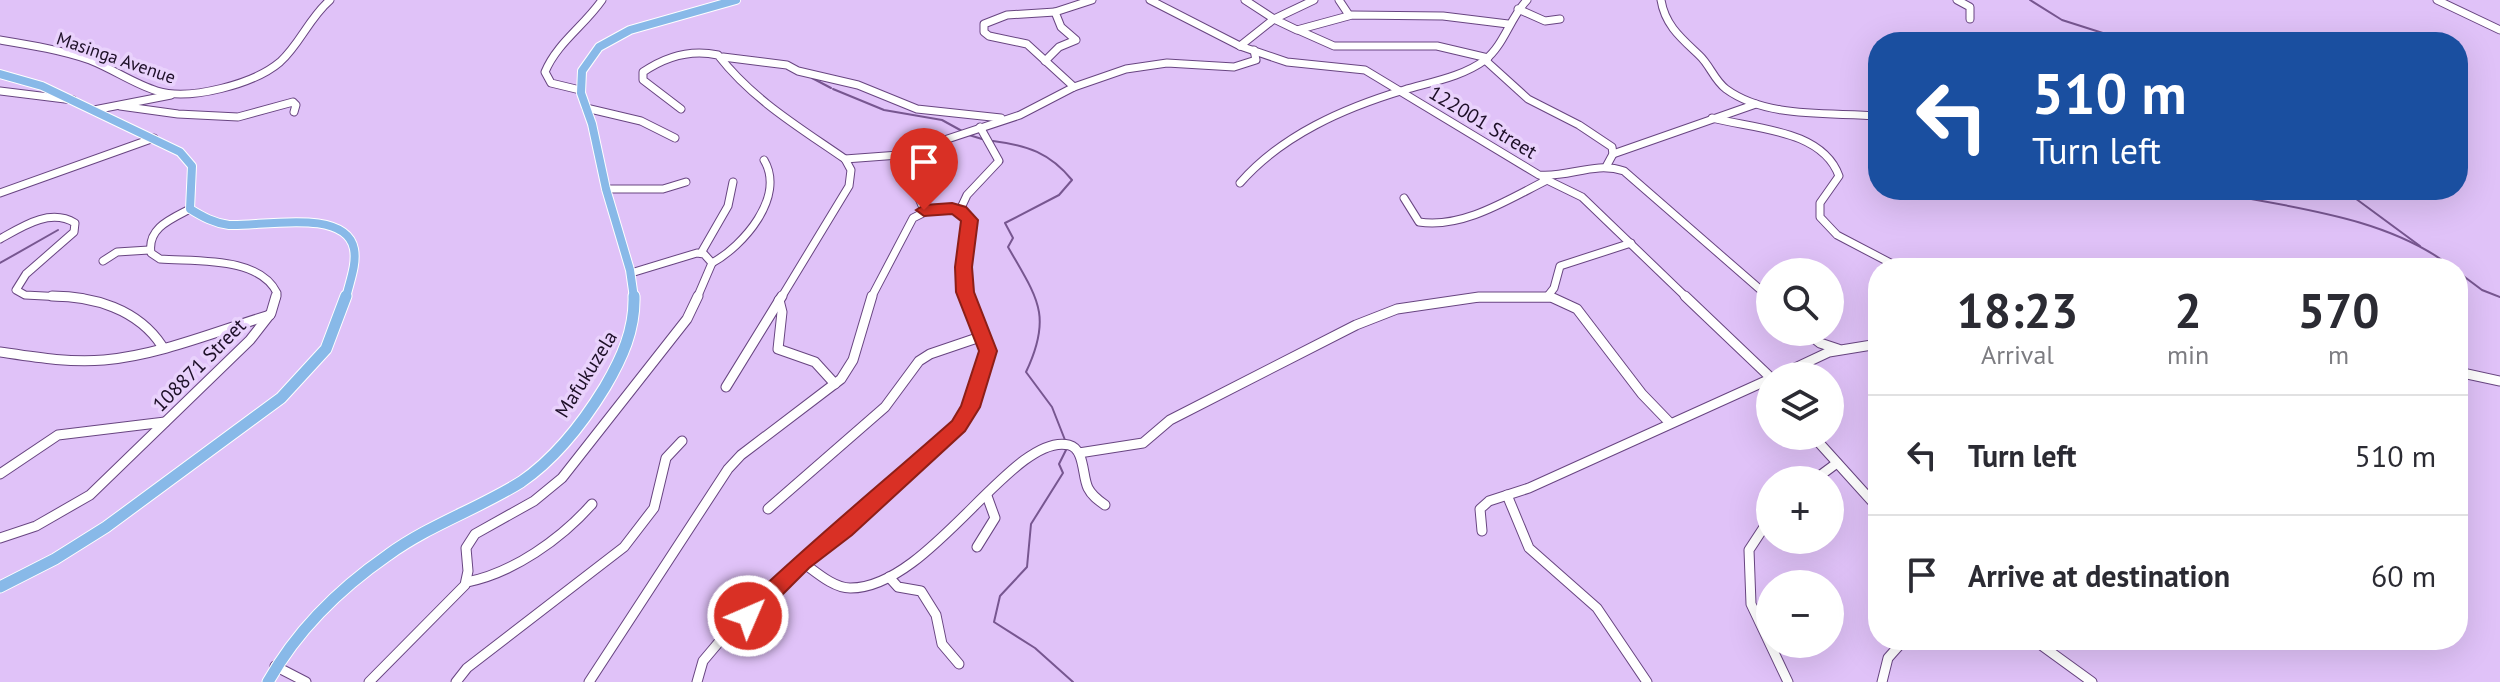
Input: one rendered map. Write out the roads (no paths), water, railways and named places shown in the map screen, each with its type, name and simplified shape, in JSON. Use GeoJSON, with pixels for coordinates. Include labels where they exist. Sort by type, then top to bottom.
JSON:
{"type":"FeatureCollection","features":[{"type":"Feature","properties":{"kind":"main road"},"geometry":{"type":"LineString","coordinates":[[580,90],[587,59],[615,37],[736,0]]}},
{"type":"Feature","properties":{"kind":"main road"},"geometry":{"type":"LineString","coordinates":[[0,74],[30,81],[180,152],[190,161],[193,173],[190,209],[202,218],[222,224],[315,224],[343,233],[354,246],[355,255],[335,332],[304,376],[262,413],[67,554],[0,587]]}},
{"type":"Feature","properties":{"kind":"main road","name":"Mafukuzela"},"geometry":{"type":"LineString","coordinates":[[268,682],[275,666],[311,621],[371,569],[412,539],[521,482],[563,444],[612,373],[631,334],[636,296],[580,90]]}},
{"type":"Feature","properties":{"kind":"street","name":"Masinga Avenue"},"geometry":{"type":"LineString","coordinates":[[0,40],[80,57],[172,95],[223,86],[271,68],[289,53],[318,11],[330,0]]}},
{"type":"Feature","properties":{"kind":"street"},"geometry":{"type":"LineString","coordinates":[[580,90],[551,83],[545,72],[553,53],[590,18],[602,0]]}},
{"type":"Feature","properties":{"kind":"street"},"geometry":{"type":"LineString","coordinates":[[1074,87],[1022,42],[989,36],[984,32],[984,24],[1007,15],[1055,12],[1092,0]]}},
{"type":"Feature","properties":{"kind":"street","name":"122001 Street"},"geometry":{"type":"LineString","coordinates":[[1150,0],[1240,46],[1287,62],[1357,68],[1539,175],[1560,176],[1607,165]]}},
{"type":"Feature","properties":{"kind":"street"},"geometry":{"type":"LineString","coordinates":[[1245,0],[1274,19],[1334,46],[1437,46],[1486,59],[1517,91],[1608,144],[1613,154]]}},
{"type":"Feature","properties":{"kind":"street"},"geometry":{"type":"LineString","coordinates":[[1240,46],[1274,19],[1314,0]]}},
{"type":"Feature","properties":{"kind":"street"},"geometry":{"type":"LineString","coordinates":[[1339,0],[1349,15]]}},
{"type":"Feature","properties":{"kind":"street"},"geometry":{"type":"LineString","coordinates":[[1240,183],[1254,165],[1280,145],[1399,92],[1424,86],[1486,59],[1527,0]]}},
{"type":"Feature","properties":{"kind":"street"},"geometry":{"type":"LineString","coordinates":[[1661,0],[1667,20],[1684,44],[1704,59],[1724,88],[1759,104],[1868,115]]}},
{"type":"Feature","properties":{"kind":"street"},"geometry":{"type":"LineString","coordinates":[[1957,0],[1970,7],[1970,19]]}},
{"type":"Feature","properties":{"kind":"street"},"geometry":{"type":"LineString","coordinates":[[2437,0],[2500,30]]}},
{"type":"Feature","properties":{"kind":"street"},"geometry":{"type":"LineString","coordinates":[[1518,9],[1545,21],[1560,19]]}},
{"type":"Feature","properties":{"kind":"street"},"geometry":{"type":"LineString","coordinates":[[1045,61],[1059,47],[1076,40],[1061,27],[1055,12]]}},
{"type":"Feature","properties":{"kind":"street"},"geometry":{"type":"LineString","coordinates":[[1297,30],[1349,15],[1443,16],[1508,24]]}},
{"type":"Feature","properties":{"kind":"street"},"geometry":{"type":"LineString","coordinates":[[845,159],[889,158],[1007,119],[1074,87],[1126,69],[1152,64],[1241,66],[1256,60],[1254,50]]}},
{"type":"Feature","properties":{"kind":"street"},"geometry":{"type":"LineString","coordinates":[[681,109],[667,95],[641,78],[643,72],[660,62],[699,51],[787,65],[798,71],[858,85],[902,105],[951,115],[1007,119]]}},
{"type":"Feature","properties":{"kind":"street"},"geometry":{"type":"LineString","coordinates":[[723,57],[739,82],[763,103],[845,159],[851,170],[849,186],[726,387]]}},
{"type":"Feature","properties":{"kind":"street"},"geometry":{"type":"LineString","coordinates":[[0,91],[17,92],[47,101],[73,100]]}},
{"type":"Feature","properties":{"kind":"street"},"geometry":{"type":"LineString","coordinates":[[94,110],[172,95]]}},
{"type":"Feature","properties":{"kind":"street"},"geometry":{"type":"LineString","coordinates":[[120,106],[178,114],[238,117],[276,104],[293,102],[296,105],[294,112]]}},
{"type":"Feature","properties":{"kind":"street"},"geometry":{"type":"LineString","coordinates":[[1756,286],[1636,179],[1607,165],[1613,154],[1759,104]]}},
{"type":"Feature","properties":{"kind":"street"},"geometry":{"type":"LineString","coordinates":[[586,108],[641,121],[675,138]]}},
{"type":"Feature","properties":{"kind":"street"},"geometry":{"type":"LineString","coordinates":[[951,115],[969,130]]}},
{"type":"Feature","properties":{"kind":"street"},"geometry":{"type":"LineString","coordinates":[[1712,118],[1803,140],[1825,151],[1836,163],[1839,176],[1821,200],[1819,213],[1822,224],[1832,233],[1884,258]]}},
{"type":"Feature","properties":{"kind":"street"},"geometry":{"type":"LineString","coordinates":[[960,210],[971,188],[999,164],[999,157],[980,127]]}},
{"type":"Feature","properties":{"kind":"street"},"geometry":{"type":"LineString","coordinates":[[0,193],[123,153],[154,138]]}},
{"type":"Feature","properties":{"kind":"street"},"geometry":{"type":"LineString","coordinates":[[924,210],[917,194],[941,157],[936,141]]}},
{"type":"Feature","properties":{"kind":"street"},"geometry":{"type":"LineString","coordinates":[[371,682],[467,582],[469,569],[463,551],[467,542],[475,534],[550,491],[687,319],[712,263],[739,245],[771,190],[771,167],[764,160]]}},
{"type":"Feature","properties":{"kind":"street"},"geometry":{"type":"LineString","coordinates":[[1539,175],[1582,197],[1756,364]]}},
{"type":"Feature","properties":{"kind":"street"},"geometry":{"type":"LineString","coordinates":[[1404,198],[1419,222],[1436,224],[1471,214],[1547,180]]}},
{"type":"Feature","properties":{"kind":"street"},"geometry":{"type":"LineString","coordinates":[[606,189],[663,189],[686,182]]}},
{"type":"Feature","properties":{"kind":"street"},"geometry":{"type":"LineString","coordinates":[[631,273],[701,253],[728,206],[733,182]]}},
{"type":"Feature","properties":{"kind":"street"},"geometry":{"type":"LineString","coordinates":[[103,261],[117,252],[149,250],[149,240],[156,230],[190,209]]}},
{"type":"Feature","properties":{"kind":"street"},"geometry":{"type":"LineString","coordinates":[[589,682],[728,469],[741,455],[835,384],[853,360],[874,289],[913,218],[924,210],[960,210],[969,220],[965,292],[983,336],[987,359],[971,407],[959,426],[845,529],[802,562],[709,652],[699,669],[697,682]]}},
{"type":"Feature","properties":{"kind":"street"},"geometry":{"type":"LineString","coordinates":[[0,239],[43,219],[63,216],[71,219],[75,223],[74,232],[26,274],[16,290],[25,295],[99,302],[154,333],[162,346]]}},
{"type":"Feature","properties":{"kind":"street"},"geometry":{"type":"LineString","coordinates":[[1547,297],[1554,288],[1560,266],[1631,243]]}},
{"type":"Feature","properties":{"kind":"street","name":"108871 Street"},"geometry":{"type":"LineString","coordinates":[[0,538],[36,526],[90,495],[250,340],[271,314],[277,292],[275,284],[262,271],[234,264],[160,259],[149,250]]}},
{"type":"Feature","properties":{"kind":"street"},"geometry":{"type":"LineString","coordinates":[[701,253],[712,263]]}},
{"type":"Feature","properties":{"kind":"street"},"geometry":{"type":"LineString","coordinates":[[802,562],[844,587],[863,588],[889,577],[928,553],[1038,450],[1064,444],[1079,453],[1143,443],[1170,420],[1356,325],[1397,309],[1479,297],[1547,297],[1577,309],[1642,394],[1670,423]]}},
{"type":"Feature","properties":{"kind":"street"},"geometry":{"type":"LineString","coordinates":[[779,300],[784,310],[777,336],[778,349],[815,362],[835,384]]}},
{"type":"Feature","properties":{"kind":"street"},"geometry":{"type":"LineString","coordinates":[[0,352],[90,361],[127,357],[271,314]]}},
{"type":"Feature","properties":{"kind":"street"},"geometry":{"type":"LineString","coordinates":[[768,509],[885,407],[919,361],[930,354],[983,336]]}},
{"type":"Feature","properties":{"kind":"street"},"geometry":{"type":"LineString","coordinates":[[1828,346],[1838,350]]}},
{"type":"Feature","properties":{"kind":"street"},"geometry":{"type":"LineString","coordinates":[[1810,362],[1838,350],[1868,346]]}},
{"type":"Feature","properties":{"kind":"street"},"geometry":{"type":"LineString","coordinates":[[2468,374],[2500,381]]}},
{"type":"Feature","properties":{"kind":"street"},"geometry":{"type":"LineString","coordinates":[[1482,531],[1480,509],[1489,501],[1540,483],[1756,386]]}},
{"type":"Feature","properties":{"kind":"street"},"geometry":{"type":"LineString","coordinates":[[0,474],[58,435],[166,422]]}},
{"type":"Feature","properties":{"kind":"street"},"geometry":{"type":"LineString","coordinates":[[456,682],[467,668],[624,547],[654,508],[666,458],[682,441]]}},
{"type":"Feature","properties":{"kind":"street"},"geometry":{"type":"LineString","coordinates":[[1825,450],[1868,497]]}},
{"type":"Feature","properties":{"kind":"street"},"geometry":{"type":"LineString","coordinates":[[1079,453],[1087,489],[1105,505]]}},
{"type":"Feature","properties":{"kind":"street"},"geometry":{"type":"LineString","coordinates":[[1833,466],[1837,463]]}},
{"type":"Feature","properties":{"kind":"street"},"geometry":{"type":"LineString","coordinates":[[1507,495],[1529,548],[1597,608],[1647,682]]}},
{"type":"Feature","properties":{"kind":"street"},"geometry":{"type":"LineString","coordinates":[[977,547],[995,518],[987,496]]}},
{"type":"Feature","properties":{"kind":"street"},"geometry":{"type":"LineString","coordinates":[[467,582],[494,576],[579,519],[592,504]]}},
{"type":"Feature","properties":{"kind":"street"},"geometry":{"type":"LineString","coordinates":[[1756,539],[1749,550],[1751,604],[1788,682]]}},
{"type":"Feature","properties":{"kind":"street"},"geometry":{"type":"LineString","coordinates":[[889,577],[898,587],[921,591],[936,615],[940,641],[959,664]]}},
{"type":"Feature","properties":{"kind":"street"},"geometry":{"type":"LineString","coordinates":[[1882,682],[1882,673],[1893,650]]}},
{"type":"Feature","properties":{"kind":"street"},"geometry":{"type":"LineString","coordinates":[[2048,650],[2092,682]]}},
{"type":"Feature","properties":{"kind":"street"},"geometry":{"type":"LineString","coordinates":[[275,666],[306,682]]}},
{"type":"Feature","properties":{"kind":"waterway"},"geometry":{"type":"LineString","coordinates":[[2030,0],[2062,20],[2100,32]]}},
{"type":"Feature","properties":{"kind":"waterway"},"geometry":{"type":"LineString","coordinates":[[812,78],[831,88]]}},
{"type":"Feature","properties":{"kind":"waterway"},"geometry":{"type":"LineString","coordinates":[[833,89],[884,110],[942,120],[962,131]]}},
{"type":"Feature","properties":{"kind":"waterway"},"geometry":{"type":"LineString","coordinates":[[969,135],[982,139]]}},
{"type":"Feature","properties":{"kind":"waterway"},"geometry":{"type":"LineString","coordinates":[[993,141],[1037,152],[1055,163],[1072,180],[1059,195],[1005,223],[1013,238],[1008,247],[1034,294],[1040,321],[1039,336],[1026,372],[1052,407],[1065,440]]}},
{"type":"Feature","properties":{"kind":"waterway"},"geometry":{"type":"LineString","coordinates":[[2258,200],[2366,225],[2397,236],[2438,258]]}},
{"type":"Feature","properties":{"kind":"waterway"},"geometry":{"type":"LineString","coordinates":[[2358,200],[2420,246]]}},
{"type":"Feature","properties":{"kind":"waterway"},"geometry":{"type":"LineString","coordinates":[[0,263],[58,230]]}},
{"type":"Feature","properties":{"kind":"waterway"},"geometry":{"type":"LineString","coordinates":[[2468,280],[2482,290],[2500,297]]}},
{"type":"Feature","properties":{"kind":"waterway"},"geometry":{"type":"LineString","coordinates":[[1066,450],[1059,464],[1063,473],[1031,524],[1027,567],[1000,596],[994,622],[1035,648],[1073,682]]}}]}
